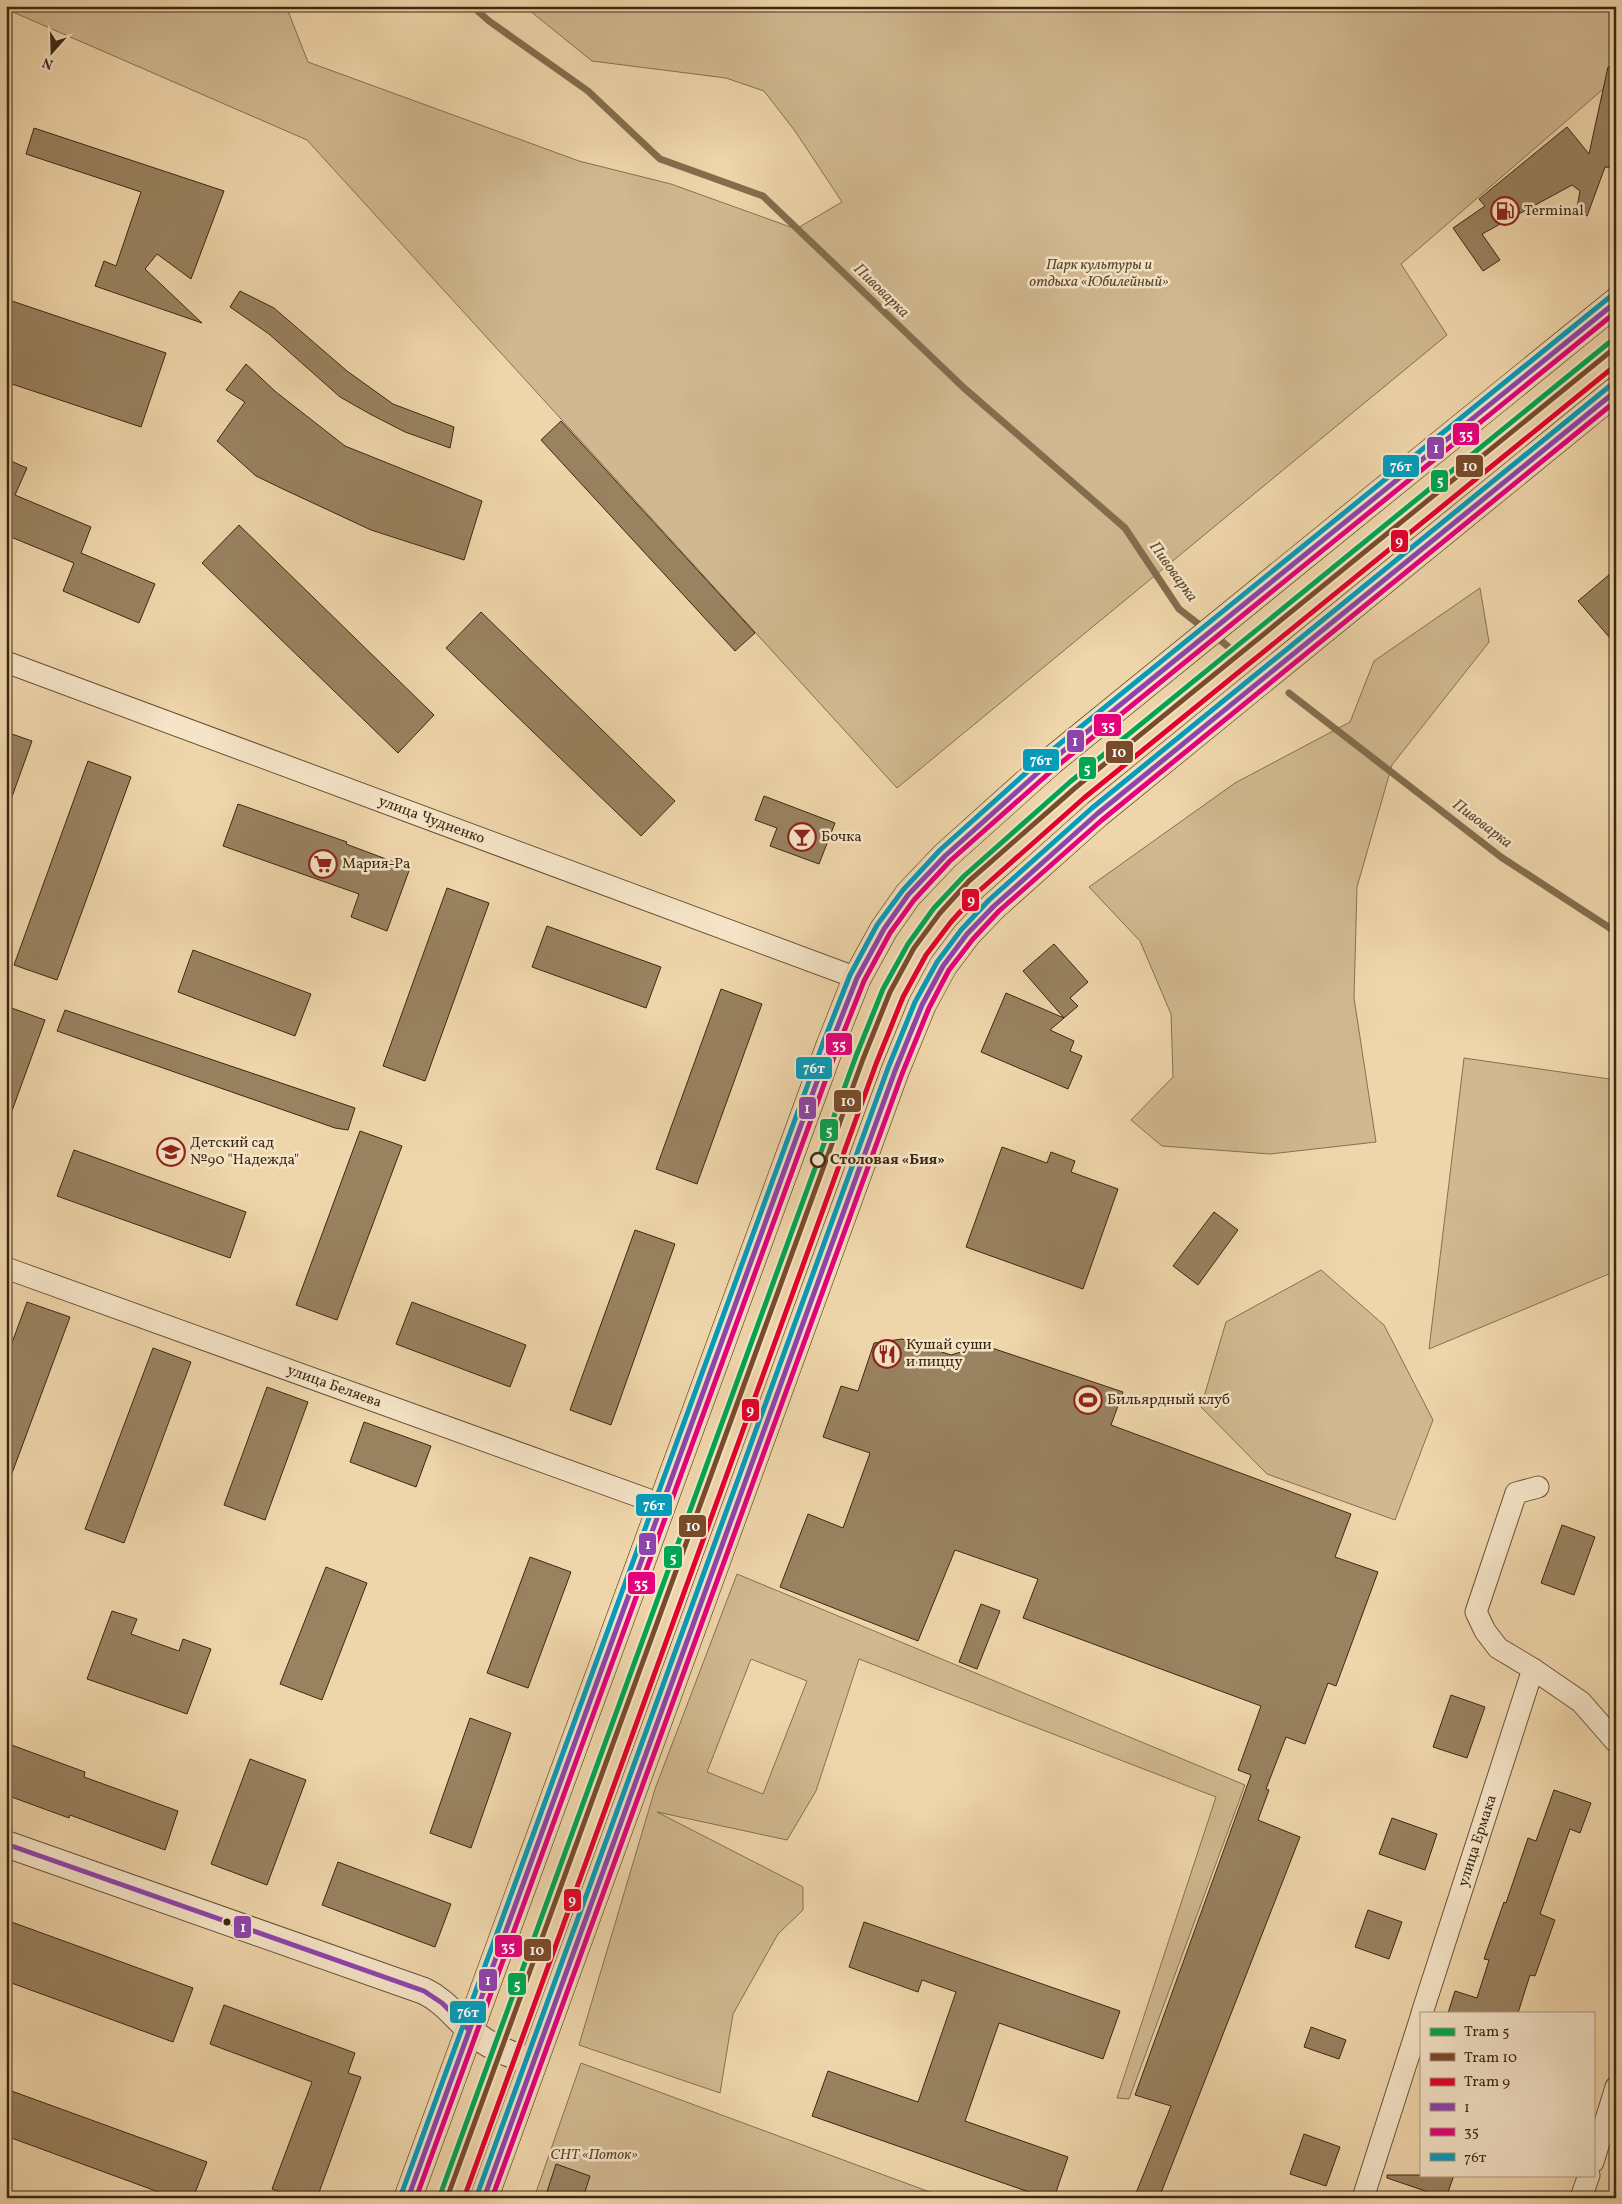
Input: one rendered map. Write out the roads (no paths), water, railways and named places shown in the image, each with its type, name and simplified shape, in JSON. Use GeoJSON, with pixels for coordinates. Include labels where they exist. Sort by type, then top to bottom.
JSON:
{"type":"FeatureCollection","features":[{"type":"Feature","properties":{"kind":"main road"},"geometry":{"type":"LineString","coordinates":[[408,2198],[468,2029],[830,1046],[857,978],[884,929],[908,895],[944,856],[1059,755],[1616,302]]}},
{"type":"Feature","properties":{"kind":"main road"},"geometry":{"type":"LineString","coordinates":[[484,2198],[895,1071],[922,1005],[944,966],[967,934],[994,906],[1098,814],[1616,391]]}},
{"type":"Feature","properties":{"kind":"street","name":"улица Чудненко"},"geometry":{"type":"LineString","coordinates":[[6,662],[857,978]]}},
{"type":"Feature","properties":{"kind":"street","name":"улица Беляева"},"geometry":{"type":"LineString","coordinates":[[6,1268],[662,1505]]}},
{"type":"Feature","properties":{"kind":"street"},"geometry":{"type":"LineString","coordinates":[[1538,1487],[1516,1493],[1476,1612],[1485,1631],[1498,1648],[1581,1702],[1616,1742]]}},
{"type":"Feature","properties":{"kind":"street","name":"улица Ермака"},"geometry":{"type":"LineString","coordinates":[[1422,2012],[1533,1669]]}},
{"type":"Feature","properties":{"kind":"street"},"geometry":{"type":"LineString","coordinates":[[6,1844],[424,1991],[436,1997],[468,2029],[494,2048],[533,2062]]}},
{"type":"Feature","properties":{"kind":"street"},"geometry":{"type":"LineString","coordinates":[[1363,2198],[1420,2020]]}},
{"type":"Feature","properties":{"kind":"street"},"geometry":{"type":"LineString","coordinates":[[1594,2160],[1612,2116],[1616,2088]]}},
{"type":"Feature","properties":{"kind":"street"},"geometry":{"type":"LineString","coordinates":[[1581,2198],[1589,2176]]}},
{"type":"Feature","properties":{"kind":"waterway","name":"Пивоварка"},"geometry":{"type":"LineString","coordinates":[[472,6],[489,21],[588,91],[660,159],[763,196],[964,388],[1125,528],[1179,609],[1205,629]]}},
{"type":"Feature","properties":{"kind":"waterway","name":"Пивоварка"},"geometry":{"type":"LineString","coordinates":[[1214,635],[1231,649]]}},
{"type":"Feature","properties":{"kind":"waterway","name":"Пивоварка"},"geometry":{"type":"LineString","coordinates":[[1289,693],[1501,857],[1616,932]]}},
{"type":"Feature","properties":{"kind":"tram line","name":"5"},"geometry":{"type":"LineString","coordinates":[[439,2198],[856,1056],[883,989],[908,944],[934,908],[964,876],[1070,782],[1616,337]]}},
{"type":"Feature","properties":{"kind":"tram line","name":"10"},"geometry":{"type":"LineString","coordinates":[[447,2198],[863,1059],[890,992],[914,948],[940,913],[969,881],[1075,788],[1616,347]]}},
{"type":"Feature","properties":{"kind":"tram line","name":"9"},"geometry":{"type":"LineString","coordinates":[[464,2198],[876,1064],[903,997],[926,955],[951,922],[979,891],[1084,798],[1616,365]]}},
{"type":"Feature","properties":{"kind":"place","name":"Terminal"},"geometry":{"type":"Point","coordinates":[1505,211]}},
{"type":"Feature","properties":{"kind":"place","name":"Бочка"},"geometry":{"type":"Point","coordinates":[802,837]}},
{"type":"Feature","properties":{"kind":"place","name":"Мария-Ра"},"geometry":{"type":"Point","coordinates":[323,864]}},
{"type":"Feature","properties":{"kind":"place","name":"Детский сад №90 \"Надежда\""},"geometry":{"type":"Point","coordinates":[171,1152]}},
{"type":"Feature","properties":{"kind":"place","name":"Столовая «Бия»"},"geometry":{"type":"Point","coordinates":[818,1160]}},
{"type":"Feature","properties":{"kind":"place","name":"Кушай суши и пиццу"},"geometry":{"type":"Point","coordinates":[887,1354]}},
{"type":"Feature","properties":{"kind":"place","name":"Бильярдный клуб"},"geometry":{"type":"Point","coordinates":[1088,1400]}},
{"type":"Feature","properties":{"kind":"park label","name":"Парк культуры и отдыха «Юбилейный»"},"geometry":{"type":"Point","coordinates":[1099,274]}},
{"type":"Feature","properties":{"kind":"park label","name":"СНТ «Поток»"},"geometry":{"type":"Point","coordinates":[594,2155]}}]}
